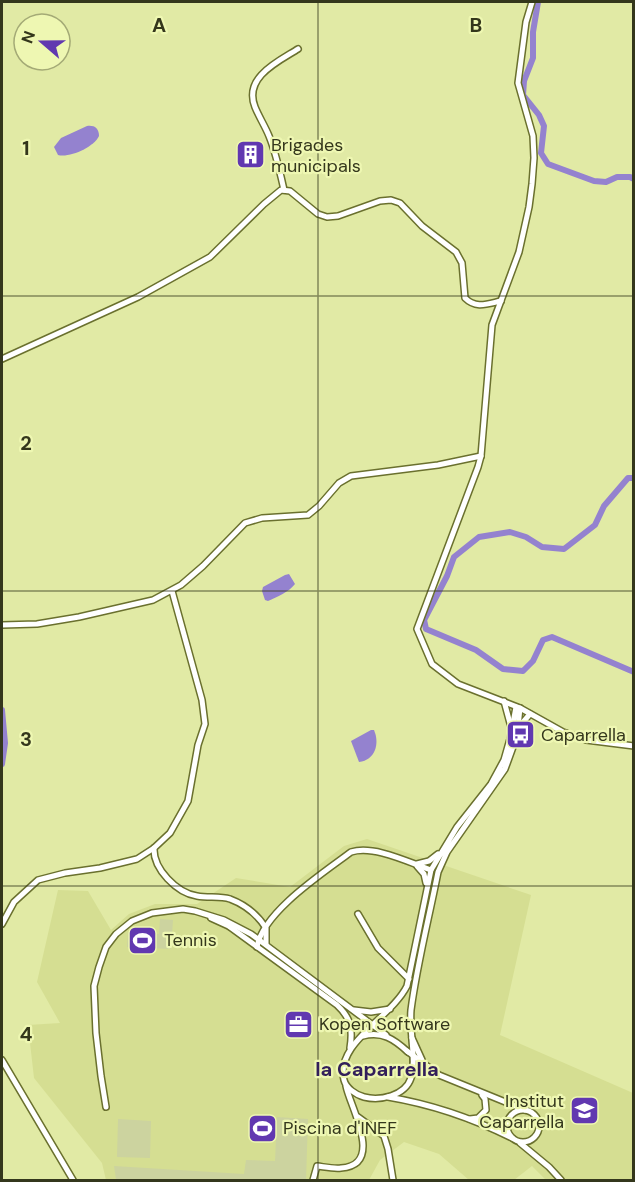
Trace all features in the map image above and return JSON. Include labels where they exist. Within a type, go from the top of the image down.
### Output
[{"type":"street","points":[[532,2],[526,22],[518,83],[533,136],[534,158],[523,237],[492,325],[481,456],[473,485],[417,629],[432,664],[458,684],[518,708],[563,732],[586,740],[633,746]]},
{"type":"street","points":[[284,190],[271,139],[254,104],[254,89],[260,75],[272,64],[298,49]]},
{"type":"street","points":[[2,359],[138,297],[210,257],[281,190],[290,191],[318,214],[327,217],[334,217],[380,201],[391,200],[400,203],[422,226],[456,252],[462,262],[465,298],[480,306],[501,301]]},
{"type":"street","points":[[2,625],[37,624],[153,600],[172,591],[203,566],[250,520],[309,515],[339,483],[351,476],[438,465],[481,456]]},
{"type":"street","points":[[2,924],[14,902],[38,880],[137,859],[154,848],[170,832],[188,801],[198,745],[205,723],[202,700],[172,591]]},
{"type":"street","points":[[504,702],[515,728]]},
{"type":"street","points":[[386,1097],[398,1093],[411,1078],[411,1011],[438,872],[462,828],[487,797],[505,769],[511,756],[518,708]]},
{"type":"street","points":[[350,1048],[391,1009],[403,994],[409,979],[431,870],[457,827],[491,784],[504,760],[515,728],[530,714]]},
{"type":"street","points":[[154,848],[154,856],[160,872],[187,893],[229,899],[253,912],[266,928],[266,944]]},
{"type":"street","points":[[257,947],[258,939],[283,904],[351,852],[361,849],[373,850],[431,870]]},
{"type":"street","points":[[416,865],[429,861],[441,850]]},
{"type":"street","points":[[431,870],[443,860]]},
{"type":"street","points":[[416,865],[424,874],[427,886]]},
{"type":"street","points":[[431,870],[435,888]]},
{"type":"street","points":[[106,1107],[100,1076],[94,986],[106,947],[116,934],[132,921],[152,913],[183,909],[211,917],[258,939]]},
{"type":"street","points":[[358,914],[378,948],[409,979]]},
{"type":"street","points":[[211,917],[224,920],[266,944],[439,1075],[535,1114],[540,1123],[540,1129],[535,1138],[519,1142]]},
{"type":"street","points":[[230,927],[346,1014],[351,1025],[350,1048],[343,1064],[345,1084],[363,1138],[363,1149],[359,1159],[351,1166],[341,1168],[317,1166],[313,1180]]},
{"type":"street","points":[[251,934],[266,928]]},
{"type":"street","points":[[353,1010],[371,1012],[391,1009]]},
{"type":"street","points":[[362,1036],[386,1035]]},
{"type":"street","points":[[410,1036],[423,1061]]},
{"type":"street","points":[[2,1060],[74,1180]]},
{"type":"street","points":[[345,1084],[363,1097]]},
{"type":"street","points":[[468,1119],[478,1118],[486,1110],[486,1099],[480,1093]]},
{"type":"street","points":[[351,1102],[363,1097],[405,1100],[490,1127],[519,1142],[561,1180]]},
{"type":"street","points":[[512,1138],[507,1129],[508,1119],[515,1112],[525,1110]]},
{"type":"street","points":[[356,1116],[384,1136],[393,1180]]},
{"type":"shaded area","points":[[87,126],[94,127],[99,133],[92,144],[75,153],[58,155],[54,147],[61,138]]},
{"type":"shaded area","points":[[289,574],[295,584],[283,594],[268,601],[265,600],[263,587]]},
{"type":"shaded area","points":[[374,730],[376,735],[375,750],[369,758],[359,762],[351,741]]},
{"type":"shaded area","points":[[367,839],[531,895],[500,1035],[633,1093],[633,1180],[546,1180],[532,1166],[514,1180],[469,1180],[439,1154],[404,1142],[380,1160],[369,1180],[106,1180],[102,1163],[34,1078],[28,1025],[60,1023],[37,982],[58,890],[88,891],[111,930],[129,914],[155,904],[197,904],[236,878],[290,887],[344,846]]},
{"type":"shaded area","points":[[160,919],[173,920],[171,949],[127,947],[128,932],[159,934]]},
{"type":"shaded area","points":[[277,1117],[308,1119],[306,1180],[116,1179],[114,1166],[244,1174],[246,1160],[275,1161]]},
{"type":"shaded area","points":[[118,1119],[151,1121],[150,1158],[117,1157]]},
{"type":"waterway","points":[[538,2],[533,32],[533,58],[524,81],[523,95],[539,115],[544,126],[541,153],[548,164],[594,181],[606,182],[617,177],[634,179]]},
{"type":"waterway","points":[[634,478],[628,478],[604,506],[595,525],[564,549],[542,547],[526,537],[510,532],[479,537],[454,557],[447,576],[424,620],[426,629],[476,650],[503,669],[523,671],[533,661],[543,640],[552,637],[634,672]]},
{"type":"waterway","points":[[2,710],[5,743],[2,764]]},
{"type":"place","name":"Brigades municipals","points":[[250,155]]},
{"type":"place","name":"Caparrella","points":[[520,735]]},
{"type":"place","name":"Tennis","points":[[143,940]]},
{"type":"place","name":"Kopen Software","points":[[298,1024]]},
{"type":"place","name":"Institut Caparrella","points":[[585,1111]]},
{"type":"place","name":"Piscina d'INEF","points":[[262,1128]]},
{"type":"district","name":"la Caparrella","points":[[377,1069]]}]
